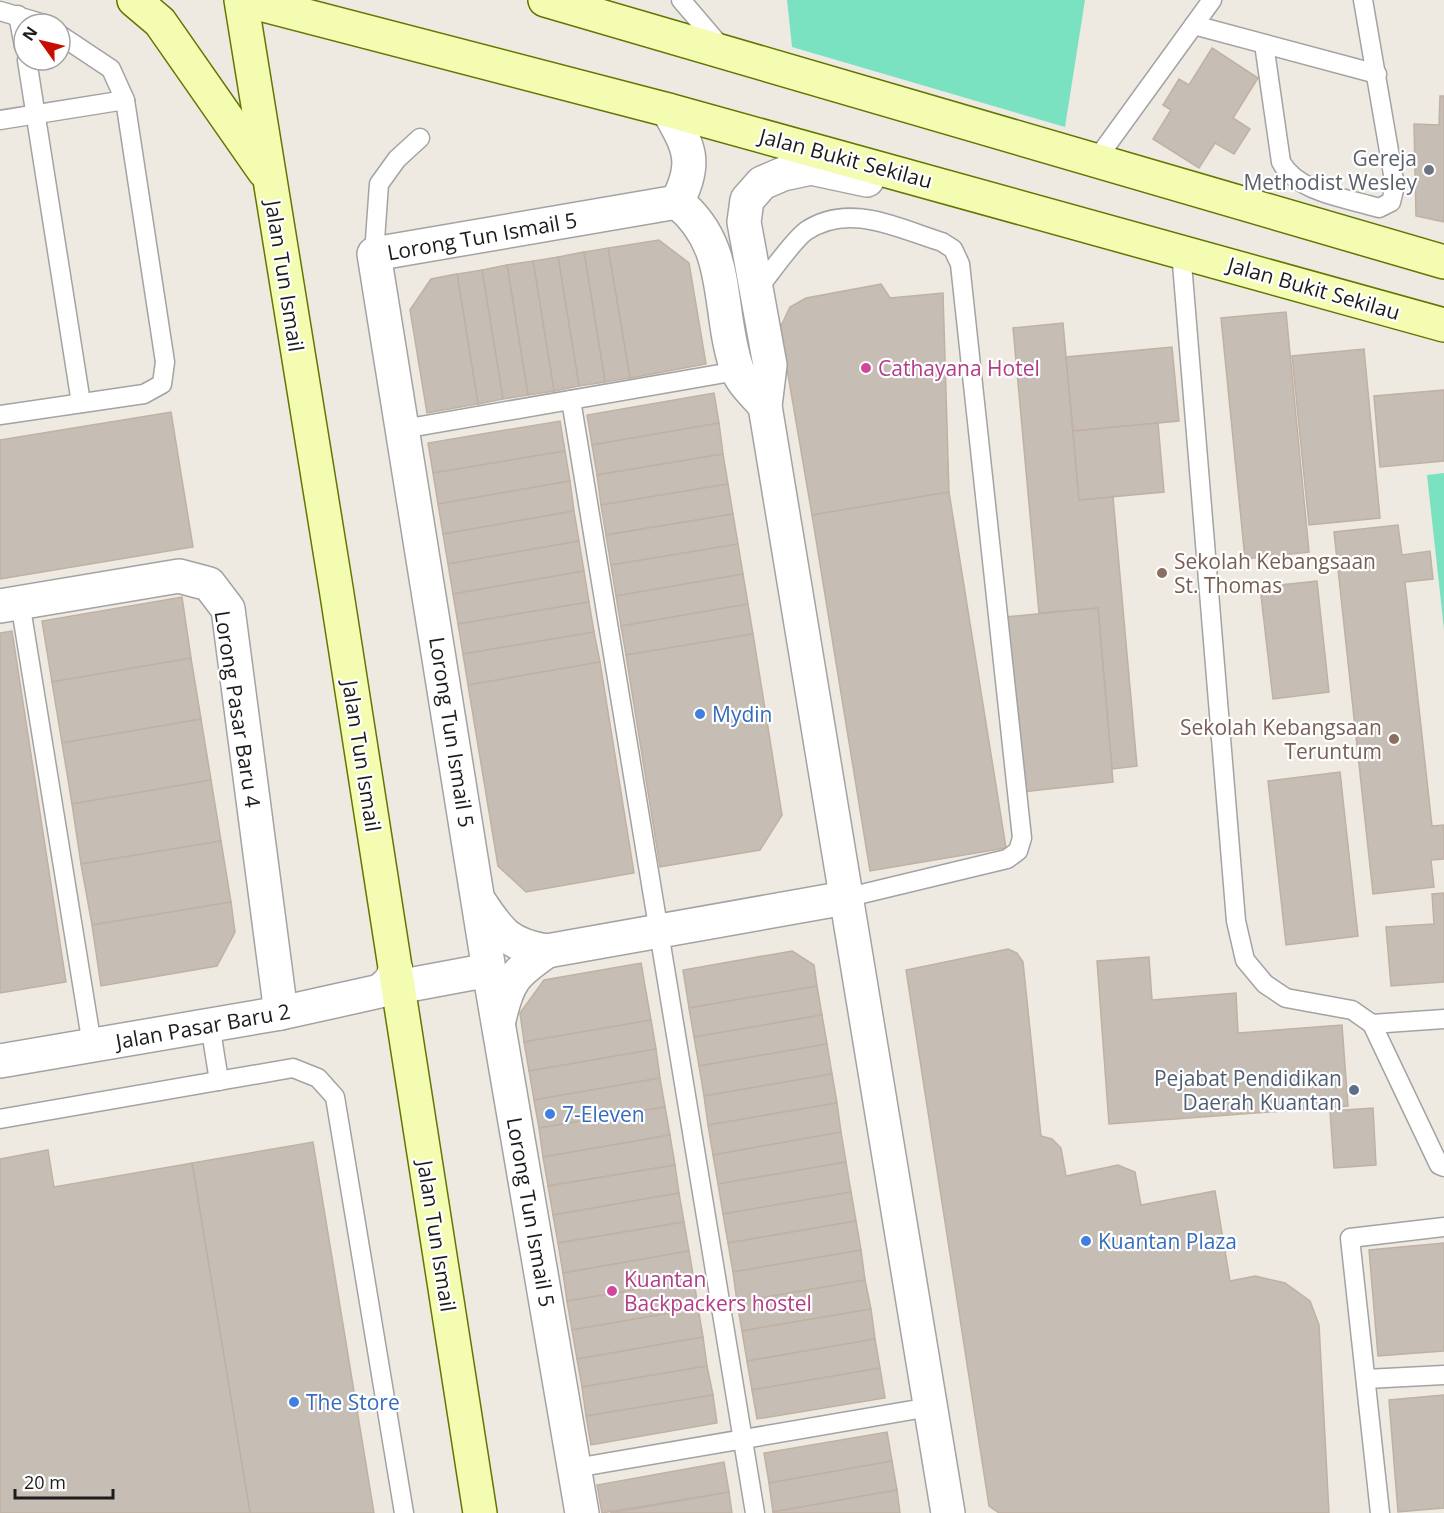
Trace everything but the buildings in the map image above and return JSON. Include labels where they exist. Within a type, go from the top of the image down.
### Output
[{"type":"street","points":[[134,0],[160,22],[268,177]]},
{"type":"street","name":"Jalan Tun Ismail","points":[[243,0],[268,177],[480,1513]]},
{"type":"street","name":"Jalan Bukit Sekilau","points":[[243,0],[901,173],[1444,325]]},
{"type":"street","points":[[545,0],[1444,262]]},
{"type":"street","points":[[668,110],[686,142],[691,165],[686,184],[677,202],[694,216],[714,248],[738,371],[765,406]]},
{"type":"street","points":[[901,173],[868,180],[811,168],[783,174],[762,183],[747,200],[744,222],[770,365],[765,406],[948,1513]]},
{"type":"street","name":"Lorong Tun Ismail 5","points":[[582,1513],[489,970],[374,254],[677,202]]},
{"type":"street","name":"Lorong Pasar Baru 4","points":[[10,604],[179,576],[209,584],[228,609],[281,1013]]},
{"type":"street","points":[[478,899],[496,927],[522,947],[547,951],[845,898]]},
{"type":"street","points":[[498,1024],[506,989],[521,970],[547,951]]},
{"type":"street","points":[[397,979],[489,970]]},
{"type":"street","name":"Jalan Pasar Baru 2","points":[[0,1060],[281,1013],[380,991],[397,979]]},
{"type":"lane","points":[[681,0],[726,52]]},
{"type":"lane","points":[[1096,160],[1212,0]]},
{"type":"lane","points":[[1264,44],[1281,162],[1288,174],[1303,184],[1378,208],[1391,202],[1395,186],[1364,0]]},
{"type":"lane","points":[[1194,25],[1377,74]]},
{"type":"lane","points":[[0,415],[144,394],[162,384],[165,362],[125,100],[111,69],[72,43]]},
{"type":"lane","points":[[29,72],[81,403]]},
{"type":"lane","points":[[0,120],[125,100]]},
{"type":"lane","points":[[374,254],[379,184],[397,159],[420,138]]},
{"type":"lane","points":[[756,291],[805,231],[829,220],[856,215],[942,242],[953,249],[960,264],[1022,838],[1018,851],[1007,860],[845,898]]},
{"type":"lane","points":[[1181,251],[1236,921],[1245,960],[1265,984],[1286,998],[1352,1010],[1372,1024],[1439,1165],[1444,1167]]},
{"type":"lane","points":[[403,429],[738,371]]},
{"type":"lane","points":[[571,400],[657,932],[755,1513]]},
{"type":"lane","points":[[10,604],[92,1045]]},
{"type":"lane","points":[[1372,1024],[1444,1019]]},
{"type":"lane","points":[[210,1024],[219,1081]]},
{"type":"lane","points":[[0,1119],[293,1068],[318,1078],[335,1097],[404,1513]]},
{"type":"lane","points":[[1380,1513],[1350,1238],[1444,1227]]},
{"type":"lane","points":[[1366,1379],[1444,1375]]},
{"type":"lane","points":[[575,1468],[930,1407]]},
{"type":"green space","points":[[787,0],[1085,0],[1065,127],[792,47]]},
{"type":"green space","points":[[1444,473],[1444,629],[1427,475]]},
{"type":"place","name":"Gereja Methodist Wesley","points":[[1429,170]]},
{"type":"place","name":"Cathayana Hotel","points":[[866,368]]},
{"type":"place","name":"Sekolah Kebangsaan St. Thomas","points":[[1162,573]]},
{"type":"place","name":"Mydin","points":[[700,714]]},
{"type":"place","name":"Sekolah Kebangsaan Teruntum","points":[[1394,739]]},
{"type":"place","name":"Pejabat Pendidikan Daerah Kuantan","points":[[1354,1090]]},
{"type":"place","name":"7-Eleven","points":[[550,1114]]},
{"type":"place","name":"Kuantan Plaza","points":[[1086,1241]]},
{"type":"place","name":"Kuantan Backpackers hostel","points":[[612,1291]]},
{"type":"place","name":"The Store","points":[[294,1402]]}]
